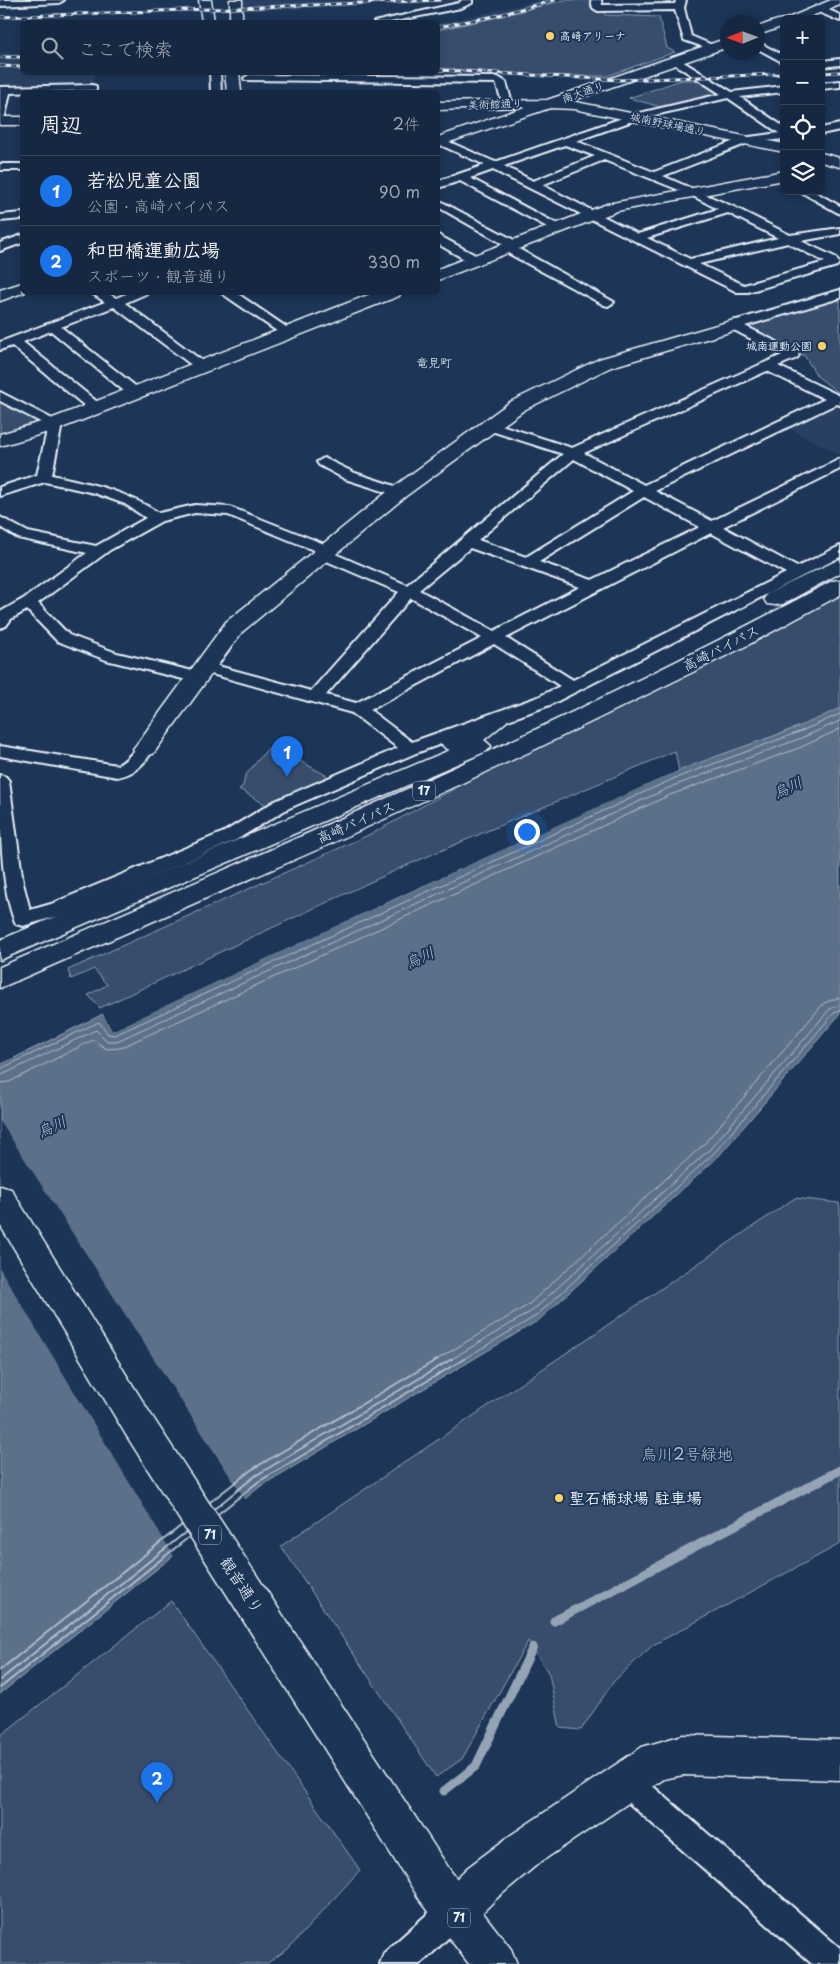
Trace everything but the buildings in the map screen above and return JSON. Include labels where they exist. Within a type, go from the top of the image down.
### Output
[{"type":"main road","points":[[206,0],[208,20]]},
{"type":"main road","points":[[223,0],[232,20]]},
{"type":"main road","points":[[232,20],[236,0]]},
{"type":"main road","points":[[803,15],[840,1]]},
{"type":"main road","points":[[765,29],[780,23]]},
{"type":"main road","name":"南大通り","points":[[440,140],[720,44]]},
{"type":"main road","points":[[232,75],[234,90]]},
{"type":"main road","name":"美術館通り","points":[[440,106],[552,103]]},
{"type":"main road","name":"城南野球場通り","points":[[552,103],[574,105],[780,147]]},
{"type":"main road","points":[[0,121],[20,121]]},
{"type":"main road","points":[[825,159],[840,165]]},
{"type":"main road","points":[[825,168],[840,165]]},
{"type":"main road","points":[[440,274],[613,207],[780,177]]},
{"type":"main road","points":[[0,296],[20,289]]},
{"type":"main road","points":[[0,440],[55,424],[288,333],[378,295]]},
{"type":"main road","points":[[144,749],[234,626],[399,492],[517,406],[605,363],[734,325]]},
{"type":"main road","name":"高崎バイパス","points":[[0,951],[545,716],[671,656],[840,565]]},
{"type":"main road","name":"高崎バイパス","points":[[0,978],[240,875],[422,793],[586,715],[840,586]]},
{"type":"main road","points":[[226,855],[263,828],[287,814],[433,750],[476,735],[495,721]]},
{"type":"main road","name":"観音通り","points":[[0,1198],[138,1424],[425,1869],[454,1911],[496,1964]]},
{"type":"main road","points":[[454,1911],[482,1883],[508,1863],[624,1780],[656,1761],[683,1755],[840,1760]]},
{"type":"street","points":[[0,3],[59,0]]},
{"type":"street","points":[[389,20],[461,5],[467,3],[467,0]]},
{"type":"street","points":[[596,0],[598,8],[680,3],[687,38],[712,47]]},
{"type":"street","points":[[819,9],[840,18]]},
{"type":"street","points":[[765,49],[780,58]]},
{"type":"street","points":[[674,60],[730,95],[780,131]]},
{"type":"street","points":[[825,64],[840,62]]},
{"type":"street","points":[[215,75],[216,90]]},
{"type":"street","points":[[313,90],[316,78]]},
{"type":"street","points":[[248,79],[498,80],[501,82],[507,103]]},
{"type":"street","points":[[451,79],[452,90]]},
{"type":"street","points":[[825,86],[838,85]]},
{"type":"street","points":[[0,116],[3,90],[92,88]]},
{"type":"street","points":[[440,184],[634,117],[730,95],[780,89]]},
{"type":"street","points":[[830,129],[840,137]]},
{"type":"street","points":[[654,176],[746,140],[780,135]]},
{"type":"street","points":[[440,142],[493,165],[737,288],[744,289],[833,263],[790,239],[693,192],[566,141]]},
{"type":"street","points":[[533,185],[605,156]]},
{"type":"street","points":[[0,167],[20,167]]},
{"type":"street","points":[[460,177],[557,228]]},
{"type":"street","points":[[811,195],[840,212]]},
{"type":"street","points":[[440,203],[608,302]]},
{"type":"street","points":[[639,237],[730,209]]},
{"type":"street","points":[[0,218],[20,216]]},
{"type":"street","points":[[690,263],[790,239],[840,231]]},
{"type":"street","points":[[0,247],[20,240]]},
{"type":"street","points":[[440,240],[475,260]]},
{"type":"street","points":[[734,325],[840,294]]},
{"type":"street","points":[[101,295],[123,307],[202,366]]},
{"type":"street","points":[[0,346],[136,295]]},
{"type":"street","points":[[231,295],[288,333]]},
{"type":"street","points":[[315,697],[409,591],[573,452],[769,367],[792,355],[734,325]]},
{"type":"street","points":[[53,327],[134,392]]},
{"type":"street","points":[[14,341],[96,408]]},
{"type":"street","points":[[769,367],[838,400]]},
{"type":"street","points":[[0,396],[55,424],[44,478]]},
{"type":"street","points":[[527,563],[645,490],[838,400]]},
{"type":"street","points":[[490,426],[573,452],[798,573]]},
{"type":"street","points":[[324,462],[350,476],[399,492]]},
{"type":"street","points":[[358,709],[493,637],[840,463]]},
{"type":"street","points":[[0,492],[44,478],[98,490],[130,501],[157,518]]},
{"type":"street","points":[[0,623],[5,616],[24,605],[98,552],[157,518],[195,508],[230,511],[409,591],[493,637],[573,687]]},
{"type":"street","points":[[0,521],[23,535],[98,552]]},
{"type":"street","points":[[468,542],[593,586]]},
{"type":"street","points":[[0,781],[14,883],[23,919],[58,909],[230,836],[280,805],[410,749],[464,728],[495,721],[573,687],[840,550]]},
{"type":"street","points":[[0,605],[24,605],[63,638],[112,657],[199,672],[315,697],[358,709],[410,749]]},
{"type":"street","points":[[0,751],[125,771],[131,767],[144,749]]},
{"type":"street","points":[[624,1780],[835,1964]]},
{"type":"street","points":[[395,1964],[414,1949],[454,1911]]},
{"type":"shaded area","points":[[241,0],[462,0],[463,2],[240,11]]},
{"type":"shaded area","points":[[540,0],[564,0],[440,30],[440,24]]},
{"type":"shaded area","points":[[0,53],[20,53],[20,75],[95,75],[92,86],[0,89]]},
{"type":"shaded area","points":[[833,404],[840,404],[840,455],[787,427]]},
{"type":"green space","name":"高崎アリーナ","points":[[564,0],[590,0],[591,9],[603,9],[605,15],[659,17],[667,48],[675,52],[607,76],[550,76],[440,68],[440,30]]},
{"type":"green space","points":[[681,80],[702,80],[724,95],[664,108],[629,98]]},
{"type":"green space","points":[[840,299],[840,394],[817,376],[804,355],[798,355],[747,329],[747,327],[763,322],[761,320]]},
{"type":"green space","points":[[0,398],[47,422],[0,436]]},
{"type":"green space","points":[[840,591],[840,708],[812,722],[679,771],[675,751],[405,866],[100,1008],[88,995],[107,985],[94,969],[71,979],[68,970],[375,832],[470,780]]},
{"type":"green space","points":[[268,748],[293,757],[331,778],[268,806],[239,789],[243,786],[245,776]]},
{"type":"green space","name":"烏川2号緑地","points":[[795,1198],[839,1203],[840,1208],[840,1544],[653,1645],[614,1681],[581,1730],[560,1728],[549,1674],[528,1641],[462,1759],[436,1777],[281,1546]]},
{"type":"green space","points":[[171,1601],[360,1870],[288,1949],[266,1964],[0,1964],[0,1736]]},
{"type":"water","name":"烏川","points":[[840,708],[840,1014],[718,1157],[539,1320],[261,1486],[0,1694],[0,1065],[103,1014],[112,1031],[605,803],[676,772],[800,726]]},
{"type":"pier","points":[[678,768],[678,771],[411,891],[112,1031],[102,1012],[105,1013],[113,1028],[410,889]]},
{"type":"pier","points":[[0,1121],[246,1501],[175,1558],[0,1269]]},
{"type":"waterway","points":[[554,1621],[840,1470]]},
{"type":"waterway","points":[[444,1791],[476,1766],[533,1647]]},
{"type":"railway","points":[[0,17],[440,0]]},
{"type":"railway","points":[[440,27],[495,16],[554,0]]},
{"type":"railway","points":[[0,57],[20,57]]},
{"type":"railway","points":[[0,66],[20,67]]},
{"type":"railway","points":[[440,70],[620,80],[780,74]]},
{"type":"railway","points":[[825,73],[840,72]]},
{"type":"place","name":"高崎アリーナ","points":[[550,36]]},
{"type":"place","name":"城南運動公園","points":[[822,346]]},
{"type":"place","name":"若松児童公園","points":[[287,777]]},
{"type":"place","name":"聖石橋球場 駐車場","points":[[559,1498]]},
{"type":"place","name":"和田橋運動広場","points":[[157,1803]]},
{"type":"district","name":"竜見町","points":[[434,363]]}]
